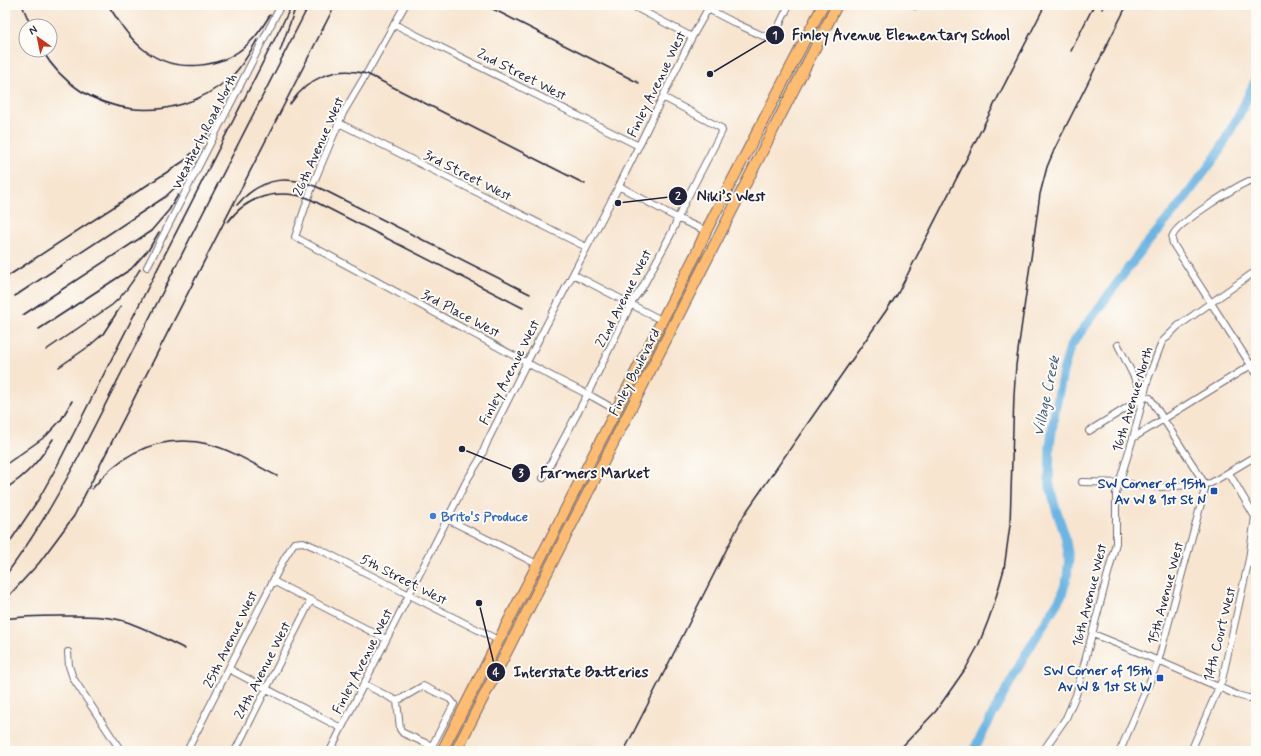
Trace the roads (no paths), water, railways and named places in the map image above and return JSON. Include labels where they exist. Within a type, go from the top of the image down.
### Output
[{"type":"main road","name":"Finley Boulevard","points":[[442,751],[696,254],[706,231],[823,5]]},
{"type":"main road","name":"Finley Boulevard","points":[[456,751],[837,5]]},
{"type":"main road","points":[[798,54],[809,59]]},
{"type":"main road","points":[[706,231],[718,237]]},
{"type":"main road","points":[[661,320],[673,326]]},
{"type":"main road","points":[[616,410],[628,415]]},
{"type":"main road","points":[[569,502],[582,505]]},
{"type":"main road","points":[[537,564],[549,569]]},
{"type":"main road","points":[[498,640],[510,646]]},
{"type":"street","name":"Weatherly Road North","points":[[147,267],[281,5]]},
{"type":"street","name":"26th Avenue West","points":[[295,237],[313,184],[343,113],[404,5]]},
{"type":"street","points":[[631,5],[692,37]]},
{"type":"street","points":[[709,7],[737,24],[772,40],[789,5]]},
{"type":"street","name":"Finley Avenue West","points":[[330,751],[447,519],[472,471],[480,459],[527,362],[619,186],[692,37],[709,7]]},
{"type":"street","name":"2nd Street West","points":[[394,24],[638,146]]},
{"type":"street","name":"22nd Avenue West","points":[[542,478],[670,234],[722,131],[720,128],[663,97]]},
{"type":"street","name":"3rd Street West","points":[[339,123],[586,247]]},
{"type":"street","points":[[1255,183],[1249,181],[1245,183],[1190,218],[1176,230],[1173,234],[1172,240],[1211,303],[1253,363],[1256,373]]},
{"type":"street","points":[[619,186],[677,218],[706,231]]},
{"type":"street","name":"3rd Place West","points":[[295,237],[616,410]]},
{"type":"street","name":"16th Avenue North","points":[[1118,483],[1148,379],[1162,342],[1178,326],[1256,271]]},
{"type":"street","points":[[573,274],[661,320]]},
{"type":"street","points":[[1118,345],[1144,397]]},
{"type":"street","points":[[1132,438],[1253,363]]},
{"type":"street","points":[[1089,431],[1144,397],[1150,398],[1205,484]]},
{"type":"street","points":[[1082,482],[1126,483],[1160,487],[1205,484],[1211,483],[1256,456]]},
{"type":"street","points":[[1229,473],[1255,517]]},
{"type":"street","name":"16th Avenue West","points":[[1043,751],[1066,718],[1076,695],[1116,543],[1116,493],[1118,483]]},
{"type":"street","name":"15th Avenue West","points":[[1120,751],[1158,662],[1206,489],[1205,484]]},
{"type":"street","name":"14th Court West","points":[[1191,751],[1222,680],[1249,559],[1255,517]]},
{"type":"street","points":[[447,519],[537,564]]},
{"type":"street","name":"5th Street West","points":[[298,542],[303,542],[317,548],[498,640]]},
{"type":"street","name":"25th Avenue West","points":[[188,751],[273,581],[292,545],[298,542]]},
{"type":"street","points":[[273,581],[386,639]]},
{"type":"street","name":"24th Avenue West","points":[[235,751],[311,600]]},
{"type":"street","points":[[1092,634],[1237,696],[1256,698]]},
{"type":"street","points":[[68,652],[69,666],[73,678],[120,751]]},
{"type":"street","points":[[229,669],[342,728]]},
{"type":"street","points":[[364,684],[397,701]]},
{"type":"street","points":[[423,686],[450,699],[454,704],[434,745],[430,745],[403,733],[398,727],[397,701],[423,686]]},
{"type":"waterway","name":"Village Creek","points":[[973,751],[1024,657],[1062,595],[1067,577],[1069,558],[1065,536],[1049,482],[1050,445],[1055,411],[1070,347],[1143,248],[1179,206],[1217,155],[1240,113],[1256,79]]},
{"type":"railway","points":[[22,5],[28,18]]},
{"type":"railway","points":[[108,5],[128,34],[143,49],[155,57],[183,65],[212,63],[239,51],[256,36],[270,15]]},
{"type":"railway","points":[[5,549],[38,500],[56,468],[292,5]]},
{"type":"railway","points":[[5,576],[34,534],[77,460],[309,5]]},
{"type":"railway","points":[[5,600],[39,563],[74,516],[335,5]]},
{"type":"railway","points":[[485,5],[639,83]]},
{"type":"railway","points":[[624,751],[744,515],[897,295],[1045,5]]},
{"type":"railway","points":[[1071,51],[1094,5]]},
{"type":"railway","points":[[1102,9],[1104,5]]},
{"type":"railway","points":[[898,751],[936,711],[966,668],[978,646],[994,604],[1004,569],[1010,525],[1016,365],[1040,194],[1047,167],[1055,148],[1127,5]]},
{"type":"railway","points":[[280,51],[295,9]]},
{"type":"railway","points":[[48,58],[59,73],[80,90],[104,102],[130,108],[156,109],[183,104],[208,93],[231,77],[239,69],[257,40]]},
{"type":"railway","points":[[290,104],[305,87],[323,76],[344,71],[367,74],[585,184]]},
{"type":"railway","points":[[5,278],[184,161],[194,151],[218,117]]},
{"type":"railway","points":[[15,296],[165,197],[180,183],[197,157]]},
{"type":"railway","points":[[237,205],[257,188],[278,180],[290,180],[313,185],[530,294]]},
{"type":"railway","points":[[228,222],[244,206],[264,196],[286,194],[308,198],[523,308]]},
{"type":"railway","points":[[23,315],[151,231],[169,210],[178,195]]},
{"type":"railway","points":[[39,329],[131,269],[149,249],[159,232]]},
{"type":"railway","points":[[46,350],[112,305],[128,288],[140,269]]},
{"type":"railway","points":[[59,367],[88,347],[103,334],[121,306]]},
{"type":"railway","points":[[5,465],[46,436],[61,420],[72,401]]},
{"type":"railway","points":[[5,489],[32,467],[53,439]]},
{"type":"railway","points":[[92,489],[111,469],[132,454],[156,444],[183,441],[205,443],[217,447],[235,454],[277,476]]},
{"type":"railway","points":[[5,619],[46,616],[84,616],[109,618],[124,621],[140,627],[185,649]]},
{"type":"place","name":"Finley Avenue Elementary School","points":[[710,74]]},
{"type":"place","name":"Niki’s West","points":[[618,203]]},
{"type":"place","name":"Farmers Market","points":[[462,449]]},
{"type":"place","name":"SW Corner of 15th Av W & 1st St N","points":[[1214,491]]},
{"type":"place","name":"Brito's Produce","points":[[433,516]]},
{"type":"place","name":"Interstate Batteries","points":[[479,603]]},
{"type":"place","name":"SW Corner of 15th Av W & 1st St W","points":[[1160,678]]}]
